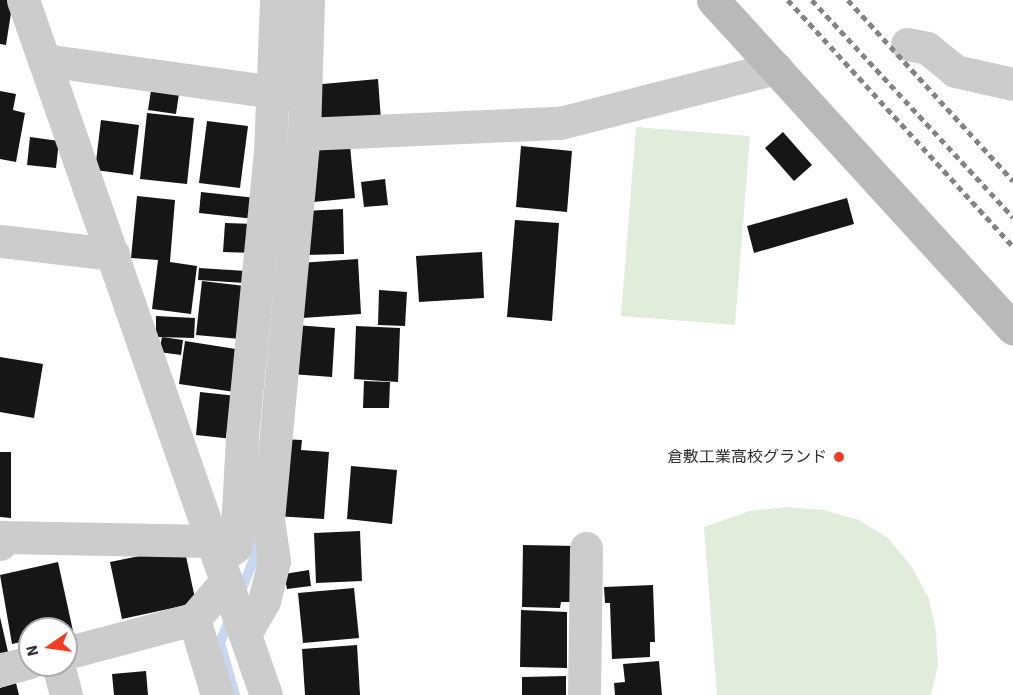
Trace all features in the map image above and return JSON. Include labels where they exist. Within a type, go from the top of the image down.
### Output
[{"type":"street","points":[[23,0],[266,695]]},
{"type":"street","points":[[0,544],[3,537],[228,587],[264,601],[274,561],[268,520],[304,134],[291,95],[276,0]]},
{"type":"street","points":[[78,650],[194,619],[228,587],[236,546],[291,95],[308,0]]},
{"type":"street","points":[[713,0],[1013,328]]},
{"type":"street","points":[[907,44],[927,48],[955,71],[1013,84]]},
{"type":"street","points":[[44,60],[291,95]]},
{"type":"street","points":[[304,134],[560,123],[776,68]]},
{"type":"street","points":[[0,242],[113,254]]},
{"type":"street","points":[[584,695],[586,548]]},
{"type":"street","points":[[194,619],[217,695]]},
{"type":"street","points":[[0,670],[18,665]]},
{"type":"street","points":[[61,677],[66,695]]},
{"type":"green space","points":[[636,127],[750,136],[735,325],[621,316]]},
{"type":"green space","points":[[787,507],[824,510],[859,520],[888,538],[912,567],[929,599],[936,632],[938,665],[931,695],[717,695],[704,527],[749,511]]},
{"type":"building","points":[[0,0],[13,0],[6,45],[0,44]]},
{"type":"building","points":[[378,79],[381,120],[316,126],[312,85]]},
{"type":"building","points":[[152,84],[180,87],[176,114],[148,110]]},
{"type":"building","points":[[0,91],[16,94],[13,110],[25,113],[16,162],[0,159]]},
{"type":"building","points":[[147,113],[194,118],[187,184],[140,179]]},
{"type":"building","points":[[101,120],[139,125],[133,175],[95,170]]},
{"type":"building","points":[[207,121],[248,126],[240,188],[199,183]]},
{"type":"building","points":[[783,132],[812,165],[794,181],[765,148]]},
{"type":"building","points":[[30,137],[59,141],[56,168],[27,165]]},
{"type":"building","points":[[350,146],[355,198],[313,202],[308,150]]},
{"type":"building","points":[[521,146],[572,151],[567,212],[516,207]]},
{"type":"building","points":[[385,179],[388,205],[364,207],[361,182]]},
{"type":"building","points":[[201,192],[257,198],[255,219],[199,213]]},
{"type":"building","points":[[137,196],[175,200],[170,262],[197,266],[191,314],[152,309],[158,260],[131,258]]},
{"type":"building","points":[[847,198],[854,224],[754,253],[747,226]]},
{"type":"building","points":[[343,209],[344,254],[305,255],[304,211]]},
{"type":"building","points":[[515,220],[559,223],[552,321],[507,317]]},
{"type":"building","points":[[225,223],[255,224],[254,253],[223,252]]},
{"type":"building","points":[[482,252],[484,298],[419,302],[416,256]]},
{"type":"building","points":[[358,259],[361,314],[302,318],[299,263]]},
{"type":"building","points":[[199,268],[246,271],[245,283],[198,280]]},
{"type":"building","points":[[202,281],[245,286],[240,339],[196,335]]},
{"type":"building","points":[[379,290],[407,292],[405,326],[378,325]]},
{"type":"building","points":[[156,316],[195,318],[194,338],[156,337]]},
{"type":"building","points":[[295,325],[335,328],[332,377],[291,374]]},
{"type":"building","points":[[356,326],[400,328],[398,382],[354,379]]},
{"type":"building","points":[[162,337],[183,340],[181,355],[159,352]]},
{"type":"building","points":[[185,341],[242,350],[235,392],[179,384]]},
{"type":"building","points":[[0,357],[43,364],[34,418],[0,412]]},
{"type":"building","points":[[364,381],[390,382],[389,408],[363,408]]},
{"type":"building","points":[[200,392],[237,396],[233,439],[196,435]]},
{"type":"building","points":[[281,439],[302,440],[301,450],[329,452],[324,519],[275,516]]},
{"type":"building","points":[[0,452],[11,452],[11,518],[0,517]]},
{"type":"building","points":[[351,466],[397,470],[392,524],[347,519]]},
{"type":"building","points":[[360,531],[362,581],[316,583],[314,533]]},
{"type":"building","points":[[523,545],[577,546],[577,602],[561,602],[560,608],[522,607]]},
{"type":"building","points":[[184,547],[196,603],[122,619],[110,562]]},
{"type":"building","points":[[58,562],[70,617],[18,617],[18,643],[12,644],[0,575]]},
{"type":"building","points":[[309,570],[311,586],[287,589],[284,574]]},
{"type":"building","points":[[653,585],[655,642],[650,642],[650,657],[612,659],[610,603],[605,603],[604,587]]},
{"type":"building","points":[[354,588],[359,638],[303,643],[298,593]]},
{"type":"building","points":[[521,610],[567,612],[567,668],[520,667]]},
{"type":"building","points":[[0,617],[8,652],[0,653]]},
{"type":"building","points":[[357,645],[360,695],[305,695],[302,649]]},
{"type":"building","points":[[659,661],[662,695],[615,695],[614,683],[625,682],[623,664]]},
{"type":"building","points":[[146,671],[148,695],[114,695],[112,674]]},
{"type":"building","points":[[566,676],[566,695],[522,695],[522,677]]},
{"type":"building","points":[[16,683],[19,695],[0,695],[0,688]]},
{"type":"waterway","points":[[239,596],[254,559],[250,533]]},
{"type":"waterway","points":[[230,618],[220,643],[235,695]]},
{"type":"railway","points":[[788,0],[1013,246]]},
{"type":"railway","points":[[812,0],[1013,217]]},
{"type":"railway","points":[[848,0],[1013,181]]},
{"type":"place","name":"倉敷工業高校グランド","points":[[839,457]]}]
